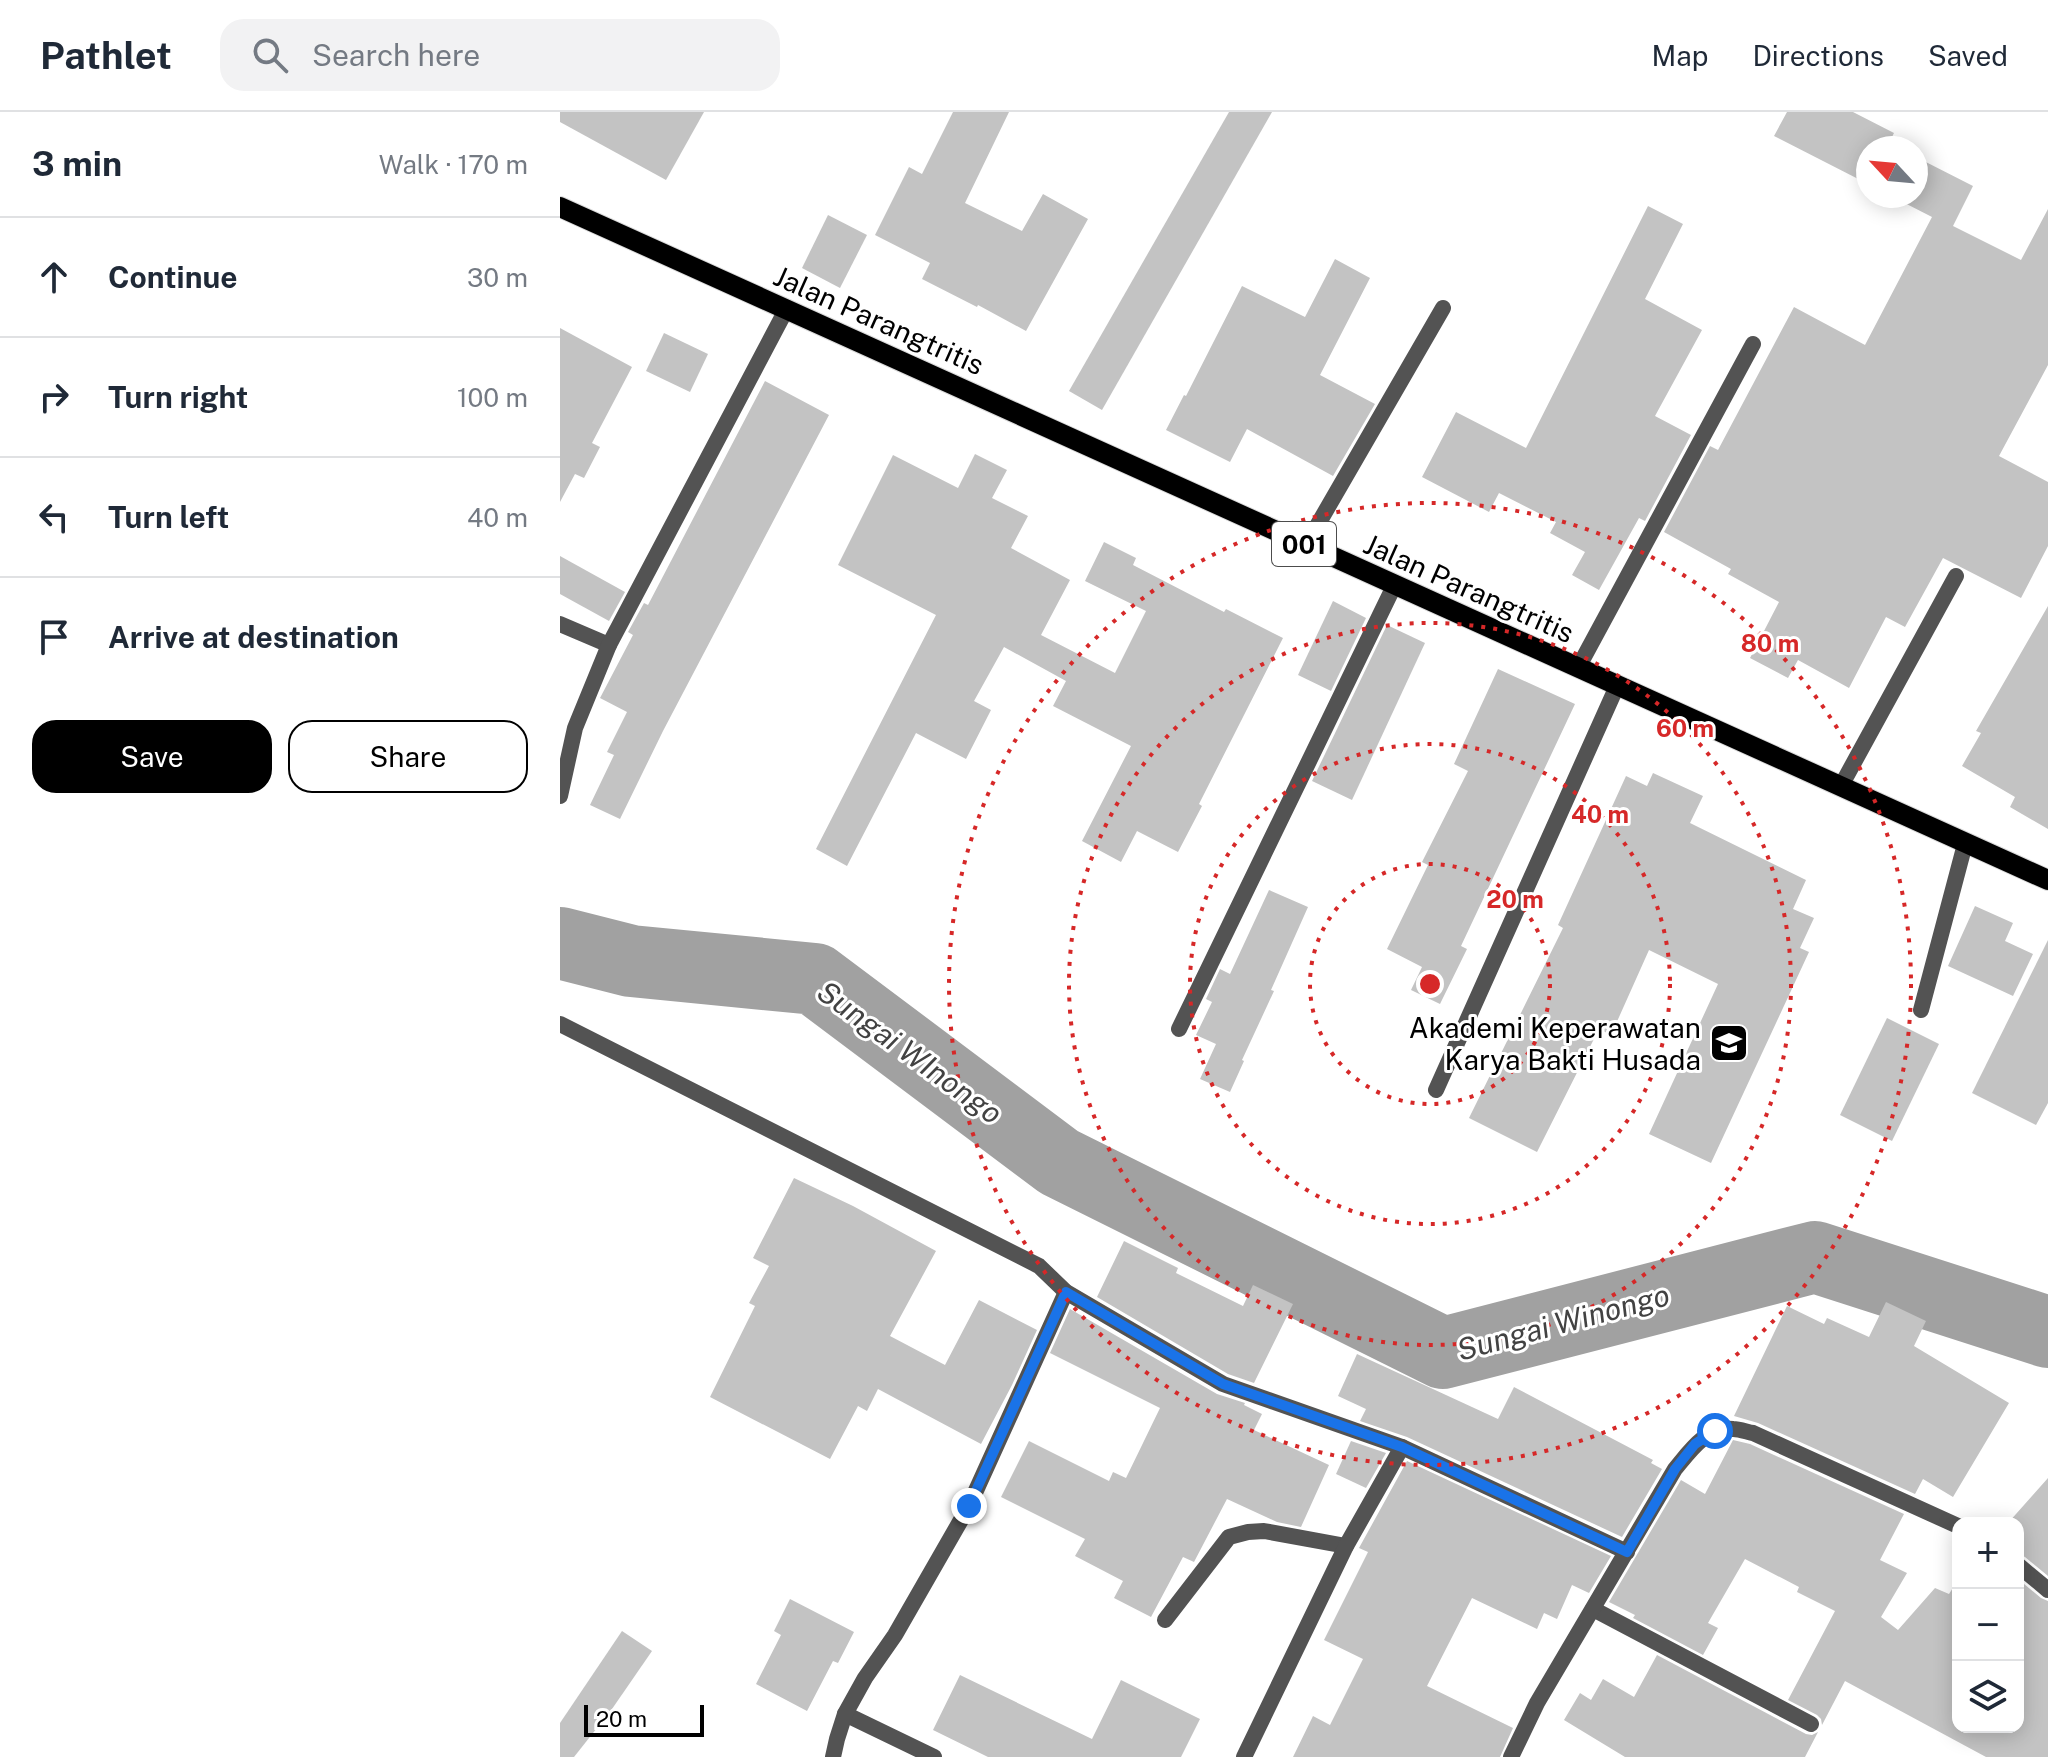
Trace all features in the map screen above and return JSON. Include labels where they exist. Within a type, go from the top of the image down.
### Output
[{"type":"main road","name":"Jalan Parangtritis","points":[[560,207],[2048,880]]},
{"type":"street","points":[[560,796],[575,728],[609,645],[787,308]]},
{"type":"street","points":[[1306,545],[1443,308]]},
{"type":"street","points":[[1578,668],[1753,344]]},
{"type":"street","points":[[1841,786],[1956,576]]},
{"type":"street","points":[[1179,1029],[1395,584]]},
{"type":"street","points":[[560,624],[609,645]]},
{"type":"street","points":[[1436,1090],[1617,686]]},
{"type":"street","points":[[1921,1010],[1965,844]]},
{"type":"street","points":[[560,1024],[1039,1266],[1066,1292],[1223,1384],[1402,1447],[1627,1552]]},
{"type":"street","points":[[833,1757],[845,1714],[895,1635],[969,1506],[1066,1292]]},
{"type":"street","points":[[1511,1757],[1537,1703],[1675,1469],[1695,1444],[1715,1431],[1731,1428],[1753,1433],[1952,1523]]},
{"type":"street","points":[[1244,1757],[1346,1546],[1402,1447]]},
{"type":"street","points":[[1165,1620],[1229,1537],[1264,1531],[1346,1546]]},
{"type":"street","points":[[2024,1570],[2048,1590]]},
{"type":"street","points":[[1593,1609],[1811,1724]]},
{"type":"street","points":[[845,1714],[934,1757]]},
{"type":"building","points":[[560,112],[704,112],[666,180],[560,122]]},
{"type":"building","points":[[953,112],[1009,112],[965,203],[1022,231],[1043,194],[1088,219],[1026,331],[922,279],[930,263],[875,235],[909,167],[922,174]]},
{"type":"building","points":[[1229,112],[1272,112],[1102,410],[1069,391]]},
{"type":"building","points":[[1787,112],[1853,112],[1894,133],[1892,136],[1856,136],[1856,178],[1774,136]]},
{"type":"building","points":[[1928,163],[1973,186],[1953,226],[2021,260],[2048,209],[2048,365],[1999,456],[2048,482],[2048,546],[2021,598],[1943,558],[1905,627],[1886,617],[1849,688],[1798,660],[1788,678],[1750,658],[1779,602],[1728,574],[1731,569],[1664,532],[1710,446],[1718,450],[1794,307],[1865,345],[1932,217],[1914,208],[1928,208]]},
{"type":"building","points":[[1648,206],[1683,224],[1645,299],[1702,330],[1655,416],[1691,435],[1645,521],[1639,518],[1599,590],[1572,575],[1585,552],[1550,533],[1556,522],[1499,493],[1489,512],[1422,477],[1456,412],[1526,448]]},
{"type":"building","points":[[828,215],[867,235],[840,288],[802,268]]},
{"type":"building","points":[[1335,259],[1370,278],[1320,375],[1375,404],[1333,476],[1247,429],[1230,462],[1166,430],[1242,286],[1305,317]]},
{"type":"building","points":[[560,328],[632,367],[592,443],[600,447],[584,478],[575,474],[560,502]]},
{"type":"building","points":[[664,333],[708,354],[690,392],[646,371]]},
{"type":"building","points":[[765,381],[829,415],[620,819],[590,805],[614,755],[607,752],[627,712],[600,698],[633,635],[628,632],[644,603],[648,605]]},
{"type":"building","points":[[975,454],[1007,470],[992,498],[1028,516],[1011,548],[1070,580],[1041,635],[1115,673],[1146,611],[1085,581],[1104,542],[1136,558],[1133,565],[1224,612],[1226,609],[1283,638],[1178,852],[1137,831],[1121,862],[1082,841],[1131,746],[1053,706],[1066,681],[1004,647],[974,701],[991,710],[966,759],[916,733],[847,866],[816,849],[936,615],[838,565],[893,455],[958,488]]},
{"type":"building","points":[[560,556],[625,592],[609,621],[560,594]]},
{"type":"building","points":[[1333,601],[1366,618],[1331,691],[1298,675]]},
{"type":"building","points":[[2048,606],[2048,829],[2010,807],[2015,797],[1962,766],[1981,733],[1976,731]]},
{"type":"building","points":[[1387,625],[1425,643],[1352,800],[1312,781]]},
{"type":"building","points":[[1498,669],[1575,704],[1461,946],[1467,949],[1440,1004],[1411,990],[1422,967],[1387,949],[1428,865],[1422,862],[1468,771],[1454,764]]},
{"type":"building","points":[[1653,773],[1703,796],[1690,823],[1806,880],[1793,909],[1814,918],[1800,948],[1809,952],[1711,1163],[1649,1134],[1718,984],[1649,950],[1611,1035],[1599,1029],[1537,1152],[1469,1118],[1563,928],[1558,925],[1626,776],[1647,786]]},
{"type":"building","points":[[1269,890],[1308,907],[1230,1092],[1200,1079],[1216,1044],[1196,1035],[1212,1002],[1206,999],[1220,969],[1230,974]]},
{"type":"building","points":[[1975,906],[2013,923],[2005,941],[2033,954],[2013,996],[1948,966]]},
{"type":"building","points":[[2048,940],[2048,1103],[2036,1125],[1972,1093]]},
{"type":"building","points":[[1887,1018],[1939,1044],[1892,1141],[1840,1115]]},
{"type":"building","points":[[794,1178],[936,1251],[890,1336],[945,1365],[979,1300],[1037,1330],[981,1444],[878,1389],[867,1411],[858,1406],[830,1459],[710,1397],[755,1306],[749,1303],[769,1266],[753,1258]]},
{"type":"building","points":[[1124,1241],[1178,1268],[1176,1273],[1243,1306],[1253,1285],[1293,1304],[1254,1383],[1228,1374],[1097,1297]]},
{"type":"building","points":[[1886,1302],[1926,1321],[1914,1346],[2009,1403],[1953,1497],[1923,1479],[1915,1494],[1758,1423],[1734,1416],[1787,1306],[1824,1324],[1827,1318],[1869,1337]]},
{"type":"building","points":[[1070,1309],[1217,1394],[1245,1403],[1262,1414],[1254,1430],[1329,1465],[1301,1527],[1277,1522],[1227,1499],[1194,1562],[1183,1557],[1151,1617],[1114,1598],[1123,1581],[1075,1556],[1085,1539],[1001,1497],[1029,1441],[1109,1481],[1113,1472],[1126,1478],[1160,1408],[1050,1353]]},
{"type":"building","points":[[1357,1354],[1498,1419],[1514,1387],[1653,1460],[1651,1463],[1662,1469],[1622,1537],[1407,1437],[1360,1421],[1366,1409],[1338,1396]]},
{"type":"building","points":[[1733,1440],[1750,1444],[1904,1514],[1880,1560],[1907,1573],[1881,1617],[1898,1630],[1935,1588],[1949,1594],[1952,1589],[1952,1733],[2024,1733],[2024,1584],[2048,1601],[2048,1757],[1986,1757],[1845,1681],[1822,1725],[1817,1715],[1788,1700],[1835,1611],[1797,1592],[1799,1587],[1745,1559],[1708,1623],[1718,1628],[1703,1655],[1609,1602],[1681,1480],[1705,1494]]},
{"type":"building","points":[[1351,1441],[1386,1453],[1366,1488],[1336,1474]]},
{"type":"building","points":[[1407,1461],[1611,1556],[1589,1593],[1572,1585],[1557,1619],[1544,1613],[1537,1629],[1472,1598],[1427,1686],[1513,1728],[1500,1757],[1293,1757],[1313,1716],[1330,1725],[1363,1659],[1324,1640],[1368,1552],[1359,1548]]},
{"type":"building","points":[[2048,1478],[2048,1576],[2024,1557],[2024,1517],[2013,1517]]},
{"type":"building","points":[[790,1599],[854,1632],[838,1663],[833,1661],[807,1711],[756,1684],[781,1635],[774,1631]]},
{"type":"building","points":[[622,1631],[652,1651],[574,1757],[560,1757],[560,1723]]},
{"type":"building","points":[[1657,1655],[1806,1734],[1818,1732],[1805,1757],[1625,1757],[1564,1720],[1580,1693],[1591,1700],[1603,1679],[1634,1697]]},
{"type":"building","points":[[960,1675],[1092,1739],[1121,1680],[1200,1719],[1181,1757],[988,1757],[933,1730]]},
{"type":"waterway","name":"Sungai Winongo","points":[[560,943],[631,961],[815,979],[1059,1162],[1443,1353],[1815,1257],[2048,1332]]},
{"type":"place","name":"Akademi Keperawatan Karya Bakti Husada","points":[[1729,1043]]},
{"type":"route","points":[[969,1506],[1066,1292],[1223,1384],[1402,1447],[1627,1552],[1675,1469],[1695,1444],[1715,1431]]},
{"type":"water label","name":"Sungai WInongo","points":[[910,1052]]}]
